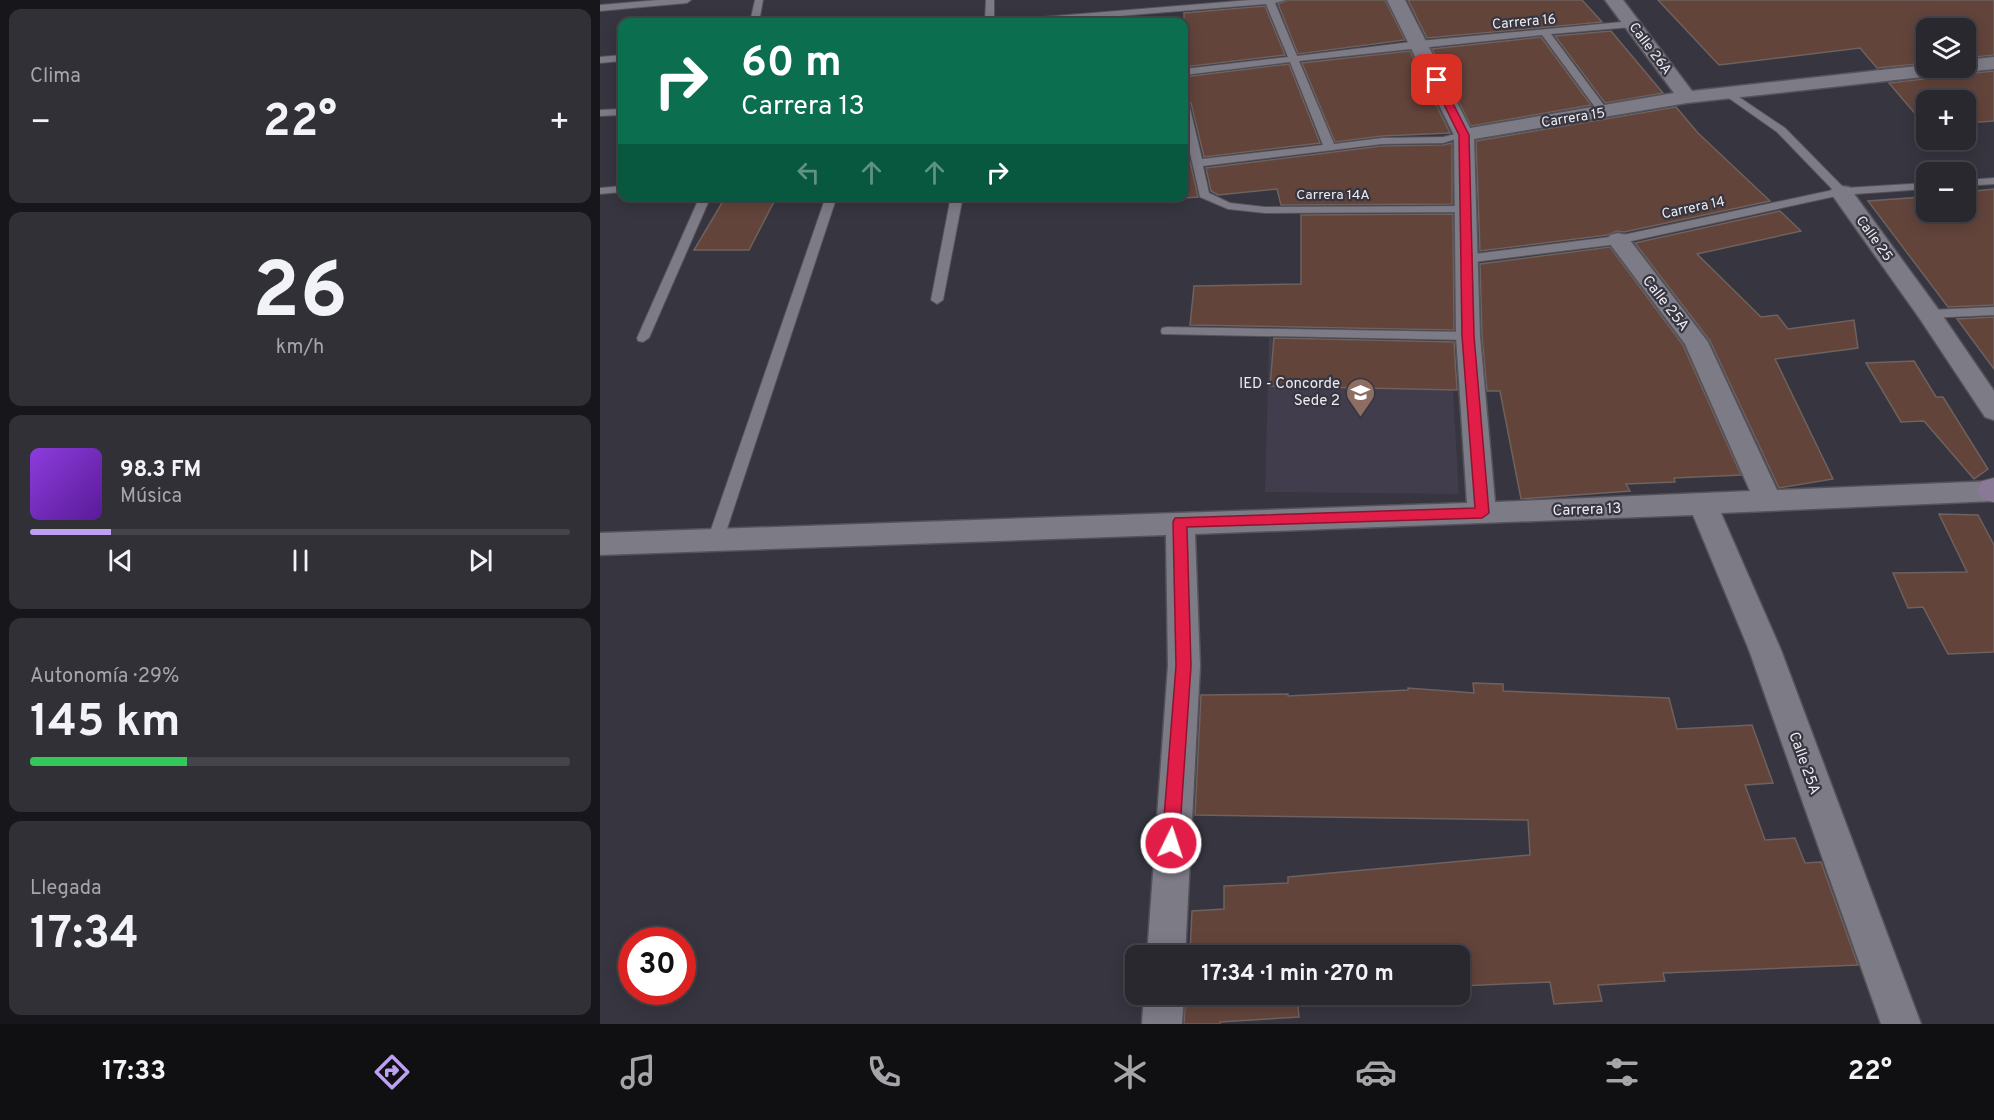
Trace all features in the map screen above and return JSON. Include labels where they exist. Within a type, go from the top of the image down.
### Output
[{"type":"street","points":[[1396,0],[1464,135],[1468,336],[1482,513]]},
{"type":"street","name":"Calle 26A","points":[[1614,0],[1687,97]]},
{"type":"street","points":[[1976,65],[1994,63]]},
{"type":"street","name":"Carrera 15","points":[[1464,135],[1687,97],[1916,72]]},
{"type":"street","name":"Calle 25","points":[[1841,192],[1929,314],[1994,411]]},
{"type":"street","name":"Calle 25A","points":[[1618,240],[1696,342],[1768,500]]},
{"type":"street","name":"Carrera 13","points":[[600,544],[1703,505],[1994,490]]},
{"type":"street","name":"Calle 25A","points":[[1703,505],[1765,650],[1901,1024]]},
{"type":"street","points":[[1167,945],[1184,666],[1180,522]]},
{"type":"street","points":[[1162,1024],[1163,1005]]},
{"type":"lane","points":[[600,8],[687,0]]},
{"type":"lane","points":[[755,18],[759,0]]},
{"type":"lane","points":[[990,0],[990,18]]},
{"type":"lane","points":[[1152,0],[1158,18]]},
{"type":"lane","points":[[1064,18],[1282,0]]},
{"type":"lane","points":[[1270,1],[1330,148]]},
{"type":"lane","name":"Carrera 16","points":[[1188,72],[1419,44],[1632,24]]},
{"type":"lane","points":[[1545,33],[1604,112]]},
{"type":"lane","points":[[600,60],[618,58]]},
{"type":"lane","name":"Calle 25","points":[[1727,92],[1781,130],[1841,192]]},
{"type":"lane","points":[[600,113],[618,112]]},
{"type":"lane","points":[[1188,122],[1197,163]]},
{"type":"lane","name":"Carrera 15","points":[[1197,163],[1382,141],[1443,140],[1464,135]]},
{"type":"lane","name":"Carrera 14A","points":[[1197,163],[1204,195],[1228,206],[1265,210],[1465,209]]},
{"type":"lane","points":[[1976,182],[1994,181]]},
{"type":"lane","name":"Carrera 14","points":[[1466,259],[1618,240],[1841,192],[1916,187]]},
{"type":"lane","points":[[600,191],[618,189]]},
{"type":"lane","points":[[643,338],[704,201]]},
{"type":"lane","points":[[715,541],[830,201]]},
{"type":"lane","points":[[937,300],[956,201]]},
{"type":"lane","points":[[1929,314],[1994,311]]},
{"type":"lane","points":[[1167,331],[1468,336]]},
{"type":"shaded area","name":"IED - Concorde Sede 2","points":[[1269,338],[1450,341],[1459,494],[1265,492]]},
{"type":"building","points":[[1288,0],[1385,0],[1405,40],[1298,54],[1278,4]]},
{"type":"building","points":[[1408,0],[1582,0],[1602,22],[1427,38]]},
{"type":"building","points":[[1658,0],[1994,0],[1994,55],[1976,57],[1976,18],[1916,18],[1916,64],[1877,68],[1860,48],[1719,65]]},
{"type":"building","points":[[1265,6],[1285,55],[1188,67],[1188,18],[1184,18],[1184,13]]},
{"type":"building","points":[[1611,31],[1663,93],[1605,103],[1555,36]]},
{"type":"building","points":[[1541,37],[1591,105],[1471,126],[1432,49]]},
{"type":"building","points":[[1410,51],[1450,133],[1382,136],[1335,142],[1302,63]]},
{"type":"building","points":[[1289,64],[1320,143],[1204,157],[1191,103],[1188,101],[1188,77]]},
{"type":"building","points":[[1994,71],[1994,121],[1976,122],[1976,90],[1916,90],[1916,115],[1889,83],[1932,78],[1976,78],[1976,73]]},
{"type":"building","points":[[1676,107],[1698,133],[1770,201],[1624,232],[1617,231],[1607,235],[1480,251],[1476,141]]},
{"type":"building","points":[[1452,143],[1452,204],[1281,205],[1277,189],[1218,195],[1211,191],[1206,168],[1382,146]]},
{"type":"building","points":[[1188,152],[1198,197],[1188,198]]},
{"type":"building","points":[[1994,189],[1994,305],[1948,307],[1868,201],[1916,197],[1916,222],[1976,222],[1976,191]]},
{"type":"building","points":[[723,201],[774,201],[749,250],[694,250]]},
{"type":"building","points":[[1780,211],[1801,231],[1697,254],[1761,317],[1777,315],[1788,329],[1854,320],[1858,348],[1775,359],[1833,479],[1779,488],[1710,341],[1635,243]]},
{"type":"building","points":[[1453,214],[1454,330],[1190,325],[1194,286],[1301,284],[1301,215]]},
{"type":"building","points":[[1610,247],[1683,345],[1741,475],[1674,478],[1675,482],[1626,484],[1630,491],[1521,499],[1500,391],[1487,391],[1482,336],[1480,264]]},
{"type":"building","points":[[1994,317],[1994,369],[1957,319]]},
{"type":"building","points":[[1274,338],[1454,342],[1457,390],[1270,386]]},
{"type":"building","points":[[1914,361],[1936,397],[1943,397],[1988,469],[1974,479],[1924,421],[1901,422],[1866,363]]},
{"type":"building","points":[[1939,514],[1978,515],[1994,545],[1994,652],[1948,654],[1923,607],[1908,608],[1893,573],[1967,572]]},
{"type":"building","points":[[1473,683],[1503,684],[1503,691],[1669,698],[1677,729],[1752,725],[1773,783],[1745,785],[1765,840],[1795,838],[1805,863],[1821,862],[1858,965],[1663,973],[1665,981],[1598,985],[1602,1001],[1554,1004],[1550,982],[1470,986],[1470,945],[1190,945],[1192,911],[1224,909],[1224,886],[1288,883],[1288,877],[1530,855],[1528,820],[1195,815],[1201,695],[1288,694],[1288,696],[1408,690],[1408,688],[1474,693]]},
{"type":"building","points":[[1185,1005],[1298,1005],[1299,1017],[1220,1022],[1220,1024],[1184,1024]]},
{"type":"place","name":"IED - Concorde Sede 2","points":[[1361,418]]},
{"type":"route","points":[[1171,843],[1184,666],[1180,522],[1482,513],[1468,336],[1464,135],[1437,80]]}]
